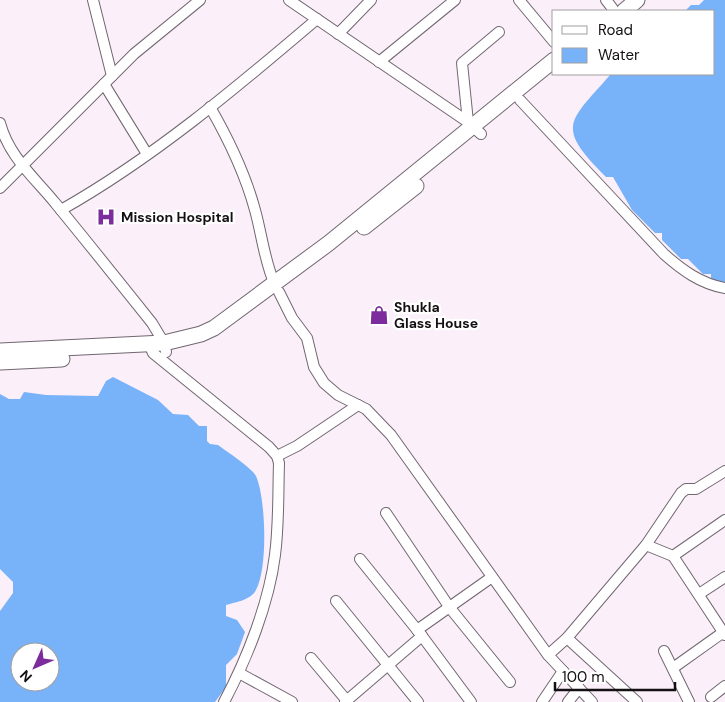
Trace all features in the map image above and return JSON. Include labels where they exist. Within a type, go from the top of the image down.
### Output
[{"type":"main road","points":[[616,6],[637,0]]},
{"type":"main road","points":[[0,362],[158,348],[212,339],[474,128],[552,62]]},
{"type":"main road","points":[[474,128],[520,100],[552,73]]},
{"type":"main road","points":[[0,351],[158,348]]},
{"type":"street","points":[[93,0],[112,76]]},
{"type":"street","points":[[0,188],[112,76],[174,20],[200,0]]},
{"type":"street","points":[[289,0],[474,128]]},
{"type":"street","points":[[338,34],[371,0]]},
{"type":"street","points":[[379,62],[455,0]]},
{"type":"street","points":[[519,0],[552,40]]},
{"type":"street","points":[[61,210],[147,154],[210,107],[317,19]]},
{"type":"street","points":[[474,128],[462,64],[499,32]]},
{"type":"street","points":[[104,84],[147,154]]},
{"type":"street","points":[[520,100],[664,254],[683,271],[709,285],[725,288]]},
{"type":"street","points":[[210,107],[234,151],[253,203],[266,262],[292,318],[307,338],[318,375],[330,389],[372,414],[391,435],[548,655],[592,702]]},
{"type":"street","points":[[0,123],[12,151],[22,167],[61,210],[152,323],[158,348],[270,447],[277,456],[278,531],[275,557],[266,595],[239,674],[224,702]]},
{"type":"street","points":[[277,456],[297,446],[358,405]]},
{"type":"street","points":[[548,655],[567,638],[646,545],[681,492],[686,488],[696,489],[725,471]]},
{"type":"street","points":[[386,513],[450,608],[510,682]]},
{"type":"street","points":[[673,556],[725,520]]},
{"type":"street","points":[[646,545],[673,556],[724,633],[673,668]]},
{"type":"street","points":[[360,559],[420,633],[471,702]]},
{"type":"street","points":[[311,658],[347,702],[388,666],[420,633],[492,577]]},
{"type":"street","points":[[699,594],[725,577]]},
{"type":"street","points":[[336,601],[418,702]]},
{"type":"street","points":[[567,638],[637,702]]},
{"type":"street","points":[[664,651],[689,702]]},
{"type":"street","points":[[542,702],[563,671]]},
{"type":"street","points":[[239,674],[292,702]]},
{"type":"street","points":[[711,696],[725,686]]},
{"type":"street","points":[[568,702],[579,688]]},
{"type":"water","points":[[704,0],[725,0],[725,289],[711,282],[711,274],[703,274],[688,259],[681,259],[662,240],[662,233],[655,233],[632,210],[613,177],[606,177],[579,146],[574,135],[573,125],[585,104],[610,75],[715,75],[715,10],[686,10],[691,5],[699,5]]},
{"type":"water","points":[[113,377],[158,400],[173,414],[188,415],[199,426],[207,426],[207,441],[210,444],[218,445],[232,455],[256,476],[264,516],[264,550],[260,580],[251,596],[226,605],[226,616],[237,620],[245,632],[237,654],[226,665],[226,687],[215,702],[0,702],[0,611],[13,593],[13,582],[0,569],[0,394],[9,399],[20,399],[24,392],[46,395],[98,396],[106,381]]},
{"type":"place","name":"Mission Hospital","points":[[106,217]]},
{"type":"place","name":"Shukla Glass House","points":[[379,315]]}]
